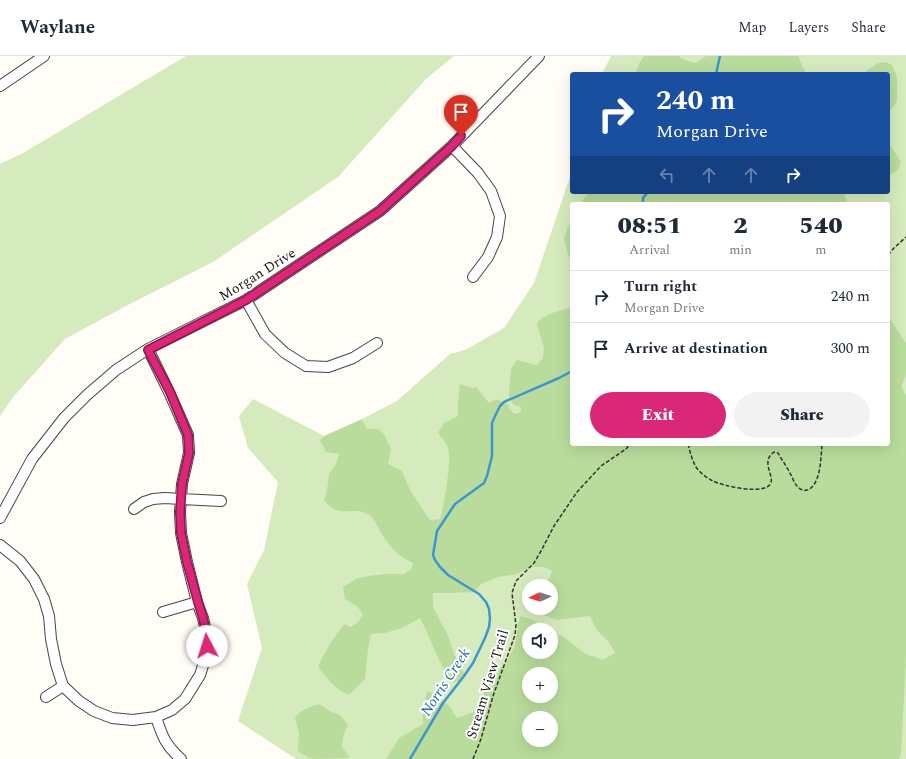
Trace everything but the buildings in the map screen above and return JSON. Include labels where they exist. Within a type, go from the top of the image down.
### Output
[{"type":"street","points":[[0,86],[44,56]]},
{"type":"street","name":"Morgan Drive","points":[[0,518],[32,459],[64,418],[87,395],[116,370],[148,350],[246,300],[380,211],[452,146],[539,56]]},
{"type":"street","points":[[452,146],[478,172],[492,191],[500,216],[498,236],[488,257],[473,277]]},
{"type":"street","points":[[246,300],[265,334],[285,353],[306,366],[328,367],[354,358],[377,344]]},
{"type":"street","points":[[0,545],[20,561],[34,579],[44,598],[49,616],[56,664],[63,686],[79,701],[94,711],[112,718],[133,720],[156,717],[172,710],[185,699],[200,675],[206,656],[207,636],[187,562],[181,533],[180,512],[182,484],[189,453],[188,435],[170,392],[148,350]]},
{"type":"street","points":[[134,509],[144,502],[153,499],[164,498],[221,501]]},
{"type":"street","points":[[163,612],[198,602]]},
{"type":"street","points":[[46,697],[63,686]]},
{"type":"street","points":[[156,717],[164,739],[172,752],[181,759]]},
{"type":"path","points":[[890,252],[906,237]]},
{"type":"path","name":"Stream View Trail","points":[[474,759],[493,696],[515,635],[516,626],[512,593],[516,581],[534,563],[554,526],[577,492],[601,466],[628,446]]},
{"type":"path","points":[[689,446],[696,467],[706,476],[720,484],[752,489],[760,489],[769,485],[771,479],[768,459],[770,454],[774,452],[778,453],[796,485],[799,489],[804,491],[813,487],[818,477],[822,446]]},
{"type":"green space","points":[[186,56],[454,56],[426,79],[338,177],[213,262],[65,339],[13,397],[0,416],[0,164],[23,153]]},
{"type":"green space","points":[[611,56],[644,56],[639,63],[636,72],[603,72]]},
{"type":"green space","points":[[644,56],[679,56],[682,59],[695,63],[706,56],[798,56],[805,72],[636,72],[639,63]]},
{"type":"green space","points":[[662,56],[906,56],[906,759],[296,759],[238,721],[262,648],[247,584],[264,550],[278,482],[248,448],[239,416],[253,399],[324,436],[320,440],[339,453],[336,463],[329,474],[367,429],[362,419],[397,401],[450,354],[465,350],[504,328],[534,283],[570,177],[570,194],[588,194],[582,202],[570,202],[570,223],[568,227],[570,234],[570,446],[890,446],[890,202],[589,202],[592,194],[890,194],[890,72],[649,72]]},
{"type":"green space","points":[[886,62],[892,65],[897,77],[897,101],[890,112],[890,72],[865,72],[878,63]]},
{"type":"green space","points":[[890,145],[901,162],[897,171],[890,175]]},
{"type":"green space","points":[[588,194],[844,194],[847,202],[582,202]]},
{"type":"green space","points":[[570,223],[570,258],[564,239]]},
{"type":"green space","points":[[570,308],[570,446],[890,446],[890,319],[906,343],[906,375],[901,386],[906,394],[906,658],[901,755],[899,759],[386,759],[399,738],[423,724],[423,708],[427,691],[440,697],[450,707],[457,718],[477,711],[490,677],[505,664],[515,646],[518,624],[521,616],[532,619],[537,623],[522,623],[522,659],[558,659],[558,635],[564,637],[584,653],[603,660],[615,653],[608,641],[597,630],[590,616],[557,620],[544,615],[558,615],[558,579],[549,579],[552,571],[544,567],[530,567],[517,574],[498,577],[481,584],[474,592],[433,593],[433,607],[449,638],[454,654],[464,673],[460,681],[452,682],[420,618],[402,628],[385,633],[371,634],[365,679],[349,695],[339,690],[318,666],[331,642],[344,624],[351,627],[357,623],[363,615],[358,607],[345,599],[343,587],[356,579],[368,576],[404,574],[412,568],[413,563],[394,550],[369,515],[357,511],[336,510],[324,500],[327,491],[329,474],[336,463],[339,454],[326,452],[320,440],[324,436],[362,419],[367,429],[379,429],[385,436],[391,449],[388,464],[402,471],[411,492],[430,520],[440,519],[447,483],[449,454],[447,446],[438,433],[444,423],[458,416],[460,384],[472,388],[476,387],[489,403],[496,399],[509,405],[509,408],[515,414],[521,412],[521,407],[514,405],[509,398],[511,369],[517,360],[537,365],[543,358],[544,348],[537,324],[547,315]]},
{"type":"green space","points":[[319,704],[340,715],[348,725],[344,733],[342,747],[350,758],[315,759],[299,752],[299,733],[295,718],[303,710]]},
{"type":"waterway","name":"Norris Creek","points":[[716,72],[720,56]]},
{"type":"waterway","name":"Norris Creek","points":[[643,202],[643,198],[646,194]]},
{"type":"waterway","name":"Norris Creek","points":[[410,759],[443,703],[473,663],[485,638],[490,619],[489,609],[486,602],[479,594],[448,575],[435,560],[433,555],[437,531],[455,504],[484,483],[492,456],[492,423],[500,406],[504,402],[570,372]]},
{"type":"route","points":[[207,646],[207,636],[203,618],[187,562],[181,533],[180,512],[182,484],[189,453],[188,435],[170,392],[148,350],[246,300],[380,211],[452,146],[461,136]]}]
